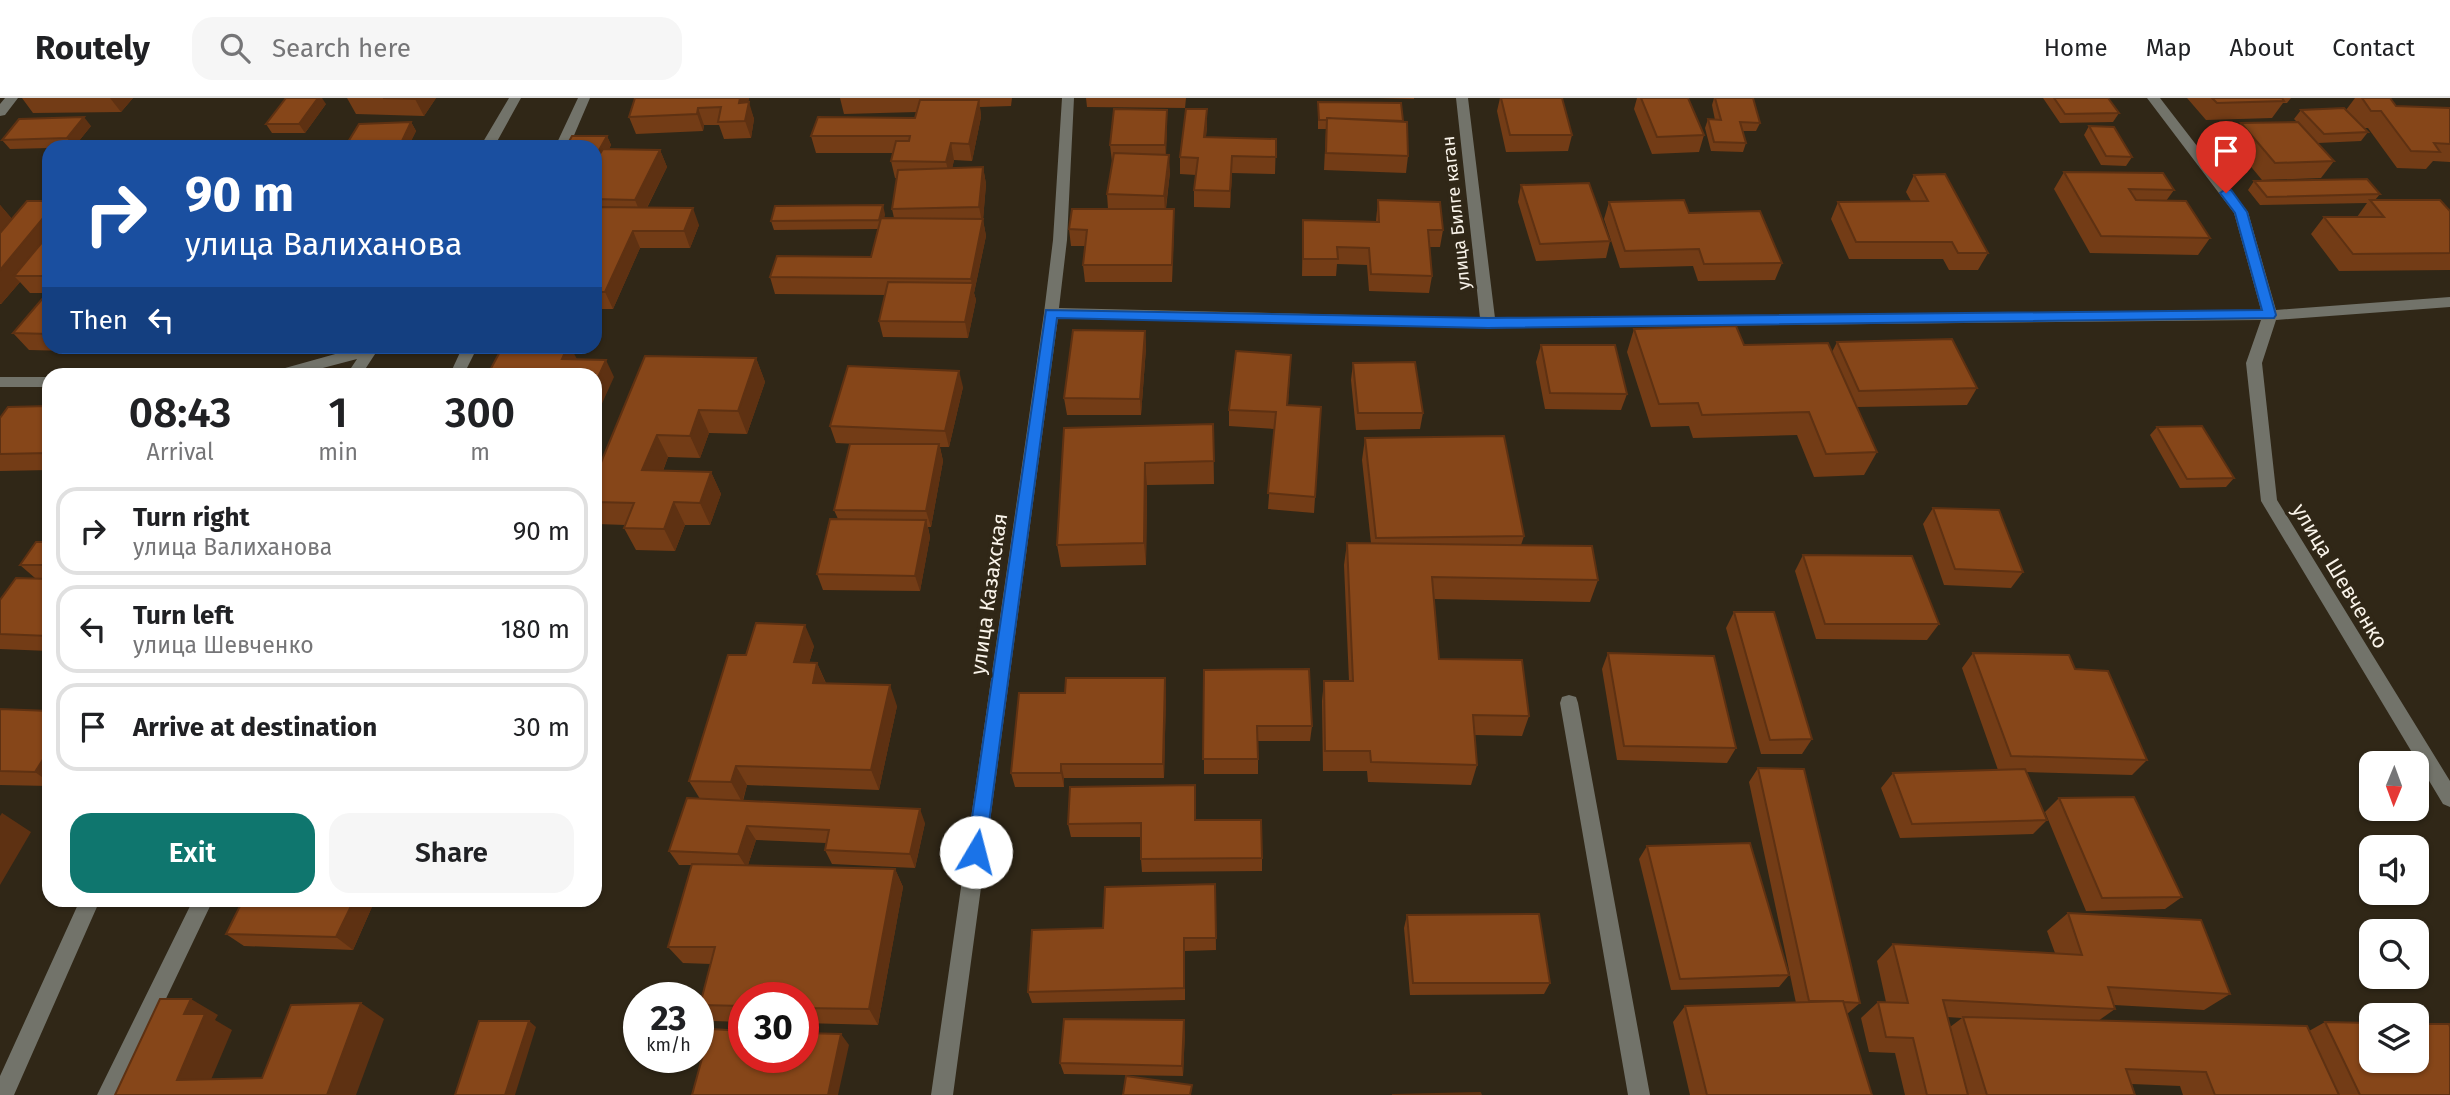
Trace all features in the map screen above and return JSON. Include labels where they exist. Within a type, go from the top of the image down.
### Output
[{"type":"street","points":[[0,112],[12,98]]},
{"type":"street","points":[[491,140],[515,98]]},
{"type":"street","points":[[565,140],[584,98]]},
{"type":"street","name":"улица Казахская","points":[[942,1095],[1051,313],[1060,240],[1068,98]]},
{"type":"street","name":"улица Билге каган","points":[[1462,98],[1488,323]]},
{"type":"street","points":[[2153,98],[2241,212],[2270,315]]},
{"type":"street","points":[[1051,313],[1488,323],[2270,315],[2450,302]]},
{"type":"street","name":"улица Шевченко","points":[[2270,315],[2254,363],[2269,500],[2450,798]]},
{"type":"street","points":[[303,368],[351,354]]},
{"type":"street","points":[[0,382],[42,382]]},
{"type":"street","points":[[1569,703],[1639,1095]]},
{"type":"street","points":[[3,1095],[87,907]]},
{"type":"street","points":[[108,1095],[200,907]]},
{"type":"building","points":[[286,98],[318,98],[299,124],[266,124]]},
{"type":"building","points":[[635,98],[740,98],[739,103],[749,102],[745,121],[718,122],[721,107],[698,108],[697,114],[629,117]]},
{"type":"building","points":[[1501,98],[1562,98],[1572,135],[1510,135]]},
{"type":"building","points":[[1641,98],[1688,98],[1704,135],[1657,137]]},
{"type":"building","points":[[1715,98],[1753,98],[1760,123],[1740,122],[1746,143],[1714,142],[1708,119],[1721,120]]},
{"type":"building","points":[[2054,98],[2108,98],[2119,113],[2065,114]]},
{"type":"building","points":[[2212,98],[2282,98],[2284,101],[2217,103]]},
{"type":"building","points":[[2362,98],[2390,98],[2396,106],[2450,108],[2450,144],[2434,143],[2440,152],[2411,151],[2381,111],[2371,111]]},
{"type":"building","points":[[920,100],[979,100],[969,144],[951,143],[946,162],[891,161],[896,141],[909,141],[910,136],[811,136],[818,117],[915,118]]},
{"type":"building","points":[[1318,102],[1401,103],[1403,121],[1319,120]]},
{"type":"building","points":[[2344,108],[2368,132],[2324,134],[2301,110]]},
{"type":"building","points":[[1114,109],[1167,110],[1165,145],[1110,145]]},
{"type":"building","points":[[1186,109],[1207,109],[1204,137],[1276,139],[1276,157],[1232,156],[1230,191],[1194,190],[1198,158],[1180,157]]},
{"type":"building","points":[[84,117],[67,138],[2,140],[19,119]]},
{"type":"building","points":[[1327,118],[1407,122],[1408,156],[1326,153]]},
{"type":"building","points":[[411,122],[402,140],[349,140],[359,124]]},
{"type":"building","points":[[2298,122],[2334,161],[2275,163],[2241,123]]},
{"type":"building","points":[[2089,126],[2114,127],[2132,157],[2106,156]]},
{"type":"building","points":[[572,136],[607,136],[602,145],[602,140],[570,140]]},
{"type":"building","points":[[660,150],[635,200],[602,199],[602,151]]},
{"type":"building","points":[[1114,153],[1169,155],[1164,196],[1107,194]]},
{"type":"building","points":[[983,167],[979,207],[892,209],[898,170]]},
{"type":"building","points":[[2064,172],[2163,173],[2174,190],[2129,189],[2136,200],[2186,201],[2210,238],[2101,236]]},
{"type":"building","points":[[1945,174],[1988,253],[1958,253],[1952,242],[1856,242],[1838,202],[1928,201],[1914,175]]},
{"type":"building","points":[[2367,179],[2380,194],[2267,197],[2254,181]]},
{"type":"building","points":[[1589,183],[1610,241],[1540,244],[1521,185]]},
{"type":"building","points":[[1378,200],[1440,202],[1443,230],[1428,230],[1432,276],[1371,274],[1369,248],[1337,247],[1338,259],[1303,259],[1303,220],[1379,222]]},
{"type":"building","points":[[1684,200],[1689,213],[1760,211],[1782,263],[1704,264],[1699,249],[1625,251],[1609,202]]},
{"type":"building","points":[[2370,200],[2440,200],[2450,211],[2450,253],[2353,254],[2324,217],[2384,217]]},
{"type":"building","points":[[27,201],[42,201],[42,219],[0,270],[0,233]]},
{"type":"building","points":[[883,205],[879,220],[771,221],[775,206]]},
{"type":"building","points":[[602,207],[693,208],[684,231],[633,231],[605,292],[602,292]]},
{"type":"building","points":[[1072,209],[1174,209],[1172,265],[1083,265],[1087,230],[1069,229]]},
{"type":"building","points":[[881,218],[983,219],[971,279],[770,277],[777,256],[871,257]]},
{"type":"building","points":[[42,242],[42,276],[14,276]]},
{"type":"building","points":[[888,282],[973,283],[965,322],[879,321]]},
{"type":"building","points":[[42,299],[42,334],[13,333]]},
{"type":"building","points":[[1736,326],[1744,345],[1828,343],[1877,452],[1826,454],[1809,412],[1702,415],[1698,403],[1659,404],[1634,329]]},
{"type":"building","points":[[1073,330],[1145,331],[1140,399],[1064,398]]},
{"type":"building","points":[[1952,339],[1977,388],[1859,391],[1837,342]]},
{"type":"building","points":[[1541,345],[1615,345],[1627,394],[1550,393]]},
{"type":"building","points":[[1236,351],[1291,355],[1287,405],[1321,407],[1315,497],[1268,493],[1276,412],[1229,410]]},
{"type":"building","points":[[499,354],[564,354],[562,359],[606,360],[602,369],[491,368]]},
{"type":"building","points":[[645,356],[756,358],[738,411],[699,410],[690,436],[657,435],[642,470],[711,472],[700,503],[674,502],[664,529],[624,528],[634,503],[602,502],[602,460]]},
{"type":"building","points":[[1415,362],[1423,413],[1358,413],[1353,363]]},
{"type":"building","points":[[848,366],[959,371],[945,431],[830,426]]},
{"type":"building","points":[[42,406],[42,453],[0,454],[0,418],[8,407]]},
{"type":"building","points":[[1213,424],[1214,461],[1145,463],[1144,543],[1057,545],[1064,428]]},
{"type":"building","points":[[2202,426],[2234,478],[2187,479],[2157,427]]},
{"type":"building","points":[[1504,436],[1524,536],[1376,538],[1365,438]]},
{"type":"building","points":[[850,444],[939,444],[926,511],[834,510]]},
{"type":"building","points":[[1933,508],[1999,510],[2023,572],[1955,569]]},
{"type":"building","points":[[830,519],[926,520],[915,576],[817,574]]},
{"type":"building","points":[[36,542],[42,542],[42,565],[20,565]]},
{"type":"building","points":[[1347,543],[1592,546],[1598,580],[1432,577],[1439,659],[1522,660],[1529,716],[1473,715],[1477,765],[1371,762],[1370,751],[1325,751],[1324,681],[1353,681]]},
{"type":"building","points":[[1803,555],[1912,556],[1939,624],[1825,624]]},
{"type":"building","points":[[16,578],[42,579],[42,636],[0,634],[0,600]]},
{"type":"building","points":[[1734,612],[1774,612],[1812,739],[1770,740]]},
{"type":"building","points":[[756,623],[805,625],[794,662],[817,663],[813,683],[890,685],[871,770],[736,766],[731,782],[689,781],[728,655],[746,655]]},
{"type":"building","points":[[1608,653],[1714,656],[1736,748],[1624,746]]},
{"type":"building","points":[[1973,653],[2069,655],[2075,669],[2108,671],[2147,760],[2011,756]]},
{"type":"building","points":[[1309,669],[1312,726],[1257,726],[1258,759],[1203,759],[1204,670]]},
{"type":"building","points":[[1066,678],[1165,678],[1163,764],[1061,764],[1061,773],[1011,773],[1019,693],[1065,693]]},
{"type":"building","points":[[0,709],[42,711],[42,761],[35,772],[0,771]]},
{"type":"building","points":[[1758,768],[1804,769],[1860,1003],[1809,1001]]},
{"type":"building","points":[[2025,769],[2047,820],[1912,824],[1893,773]]},
{"type":"building","points":[[1195,785],[1195,820],[1261,820],[1262,858],[1141,859],[1141,823],[1068,824],[1070,787]]},
{"type":"building","points":[[2134,797],[2182,897],[2102,898],[2059,798]]},
{"type":"building","points":[[687,798],[920,809],[910,854],[825,850],[829,830],[747,826],[738,854],[669,851]]},
{"type":"building","points":[[1750,843],[1789,975],[1680,979],[1647,846]]},
{"type":"building","points":[[692,864],[895,869],[869,1009],[819,1008],[819,982],[728,982],[728,1006],[714,1005],[714,982],[706,982],[715,947],[668,947]]},
{"type":"building","points":[[1215,884],[1216,938],[1184,938],[1184,988],[1028,992],[1032,930],[1103,928],[1105,887]]},
{"type":"building","points":[[240,907],[351,907],[336,937],[226,934]]},
{"type":"building","points":[[2068,913],[2201,920],[2230,994],[2108,987],[2115,1009],[1943,1000],[1968,1095],[1927,1095],[1913,1038],[1886,1037],[1878,1002],[1908,1003],[1893,944],[2082,955]]},
{"type":"building","points":[[1539,914],[1550,983],[1413,983],[1407,915]]},
{"type":"building","points":[[160,999],[191,999],[184,1014],[205,1014],[177,1080],[262,1078],[291,1005],[361,1003],[327,1095],[115,1095]]},
{"type":"building","points":[[1843,1001],[1872,1095],[1707,1095],[1685,1006]]},
{"type":"building","points":[[1963,1017],[2307,1026],[2339,1095],[2215,1095],[2206,1072],[2126,1069],[2135,1095],[1987,1095]]},
{"type":"building","points":[[1064,1019],[1184,1020],[1182,1066],[1060,1063]]},
{"type":"building","points":[[479,1021],[529,1021],[505,1095],[455,1095]]},
{"type":"building","points":[[2325,1022],[2359,1023],[2359,1073],[2429,1073],[2429,1024],[2449,1024],[2450,1095],[2360,1095]]},
{"type":"building","points":[[714,1029],[728,1030],[728,1073],[819,1073],[819,1033],[841,1034],[828,1095],[692,1095],[698,1073],[714,1073]]},
{"type":"building","points":[[1126,1076],[1192,1085],[1190,1095],[1123,1095]]},
{"type":"building","points":[[1480,1093],[1481,1095],[1392,1095]]},
{"type":"route","points":[[976,852],[1051,313],[1488,323],[2270,315],[2241,212],[2226,193]]}]
